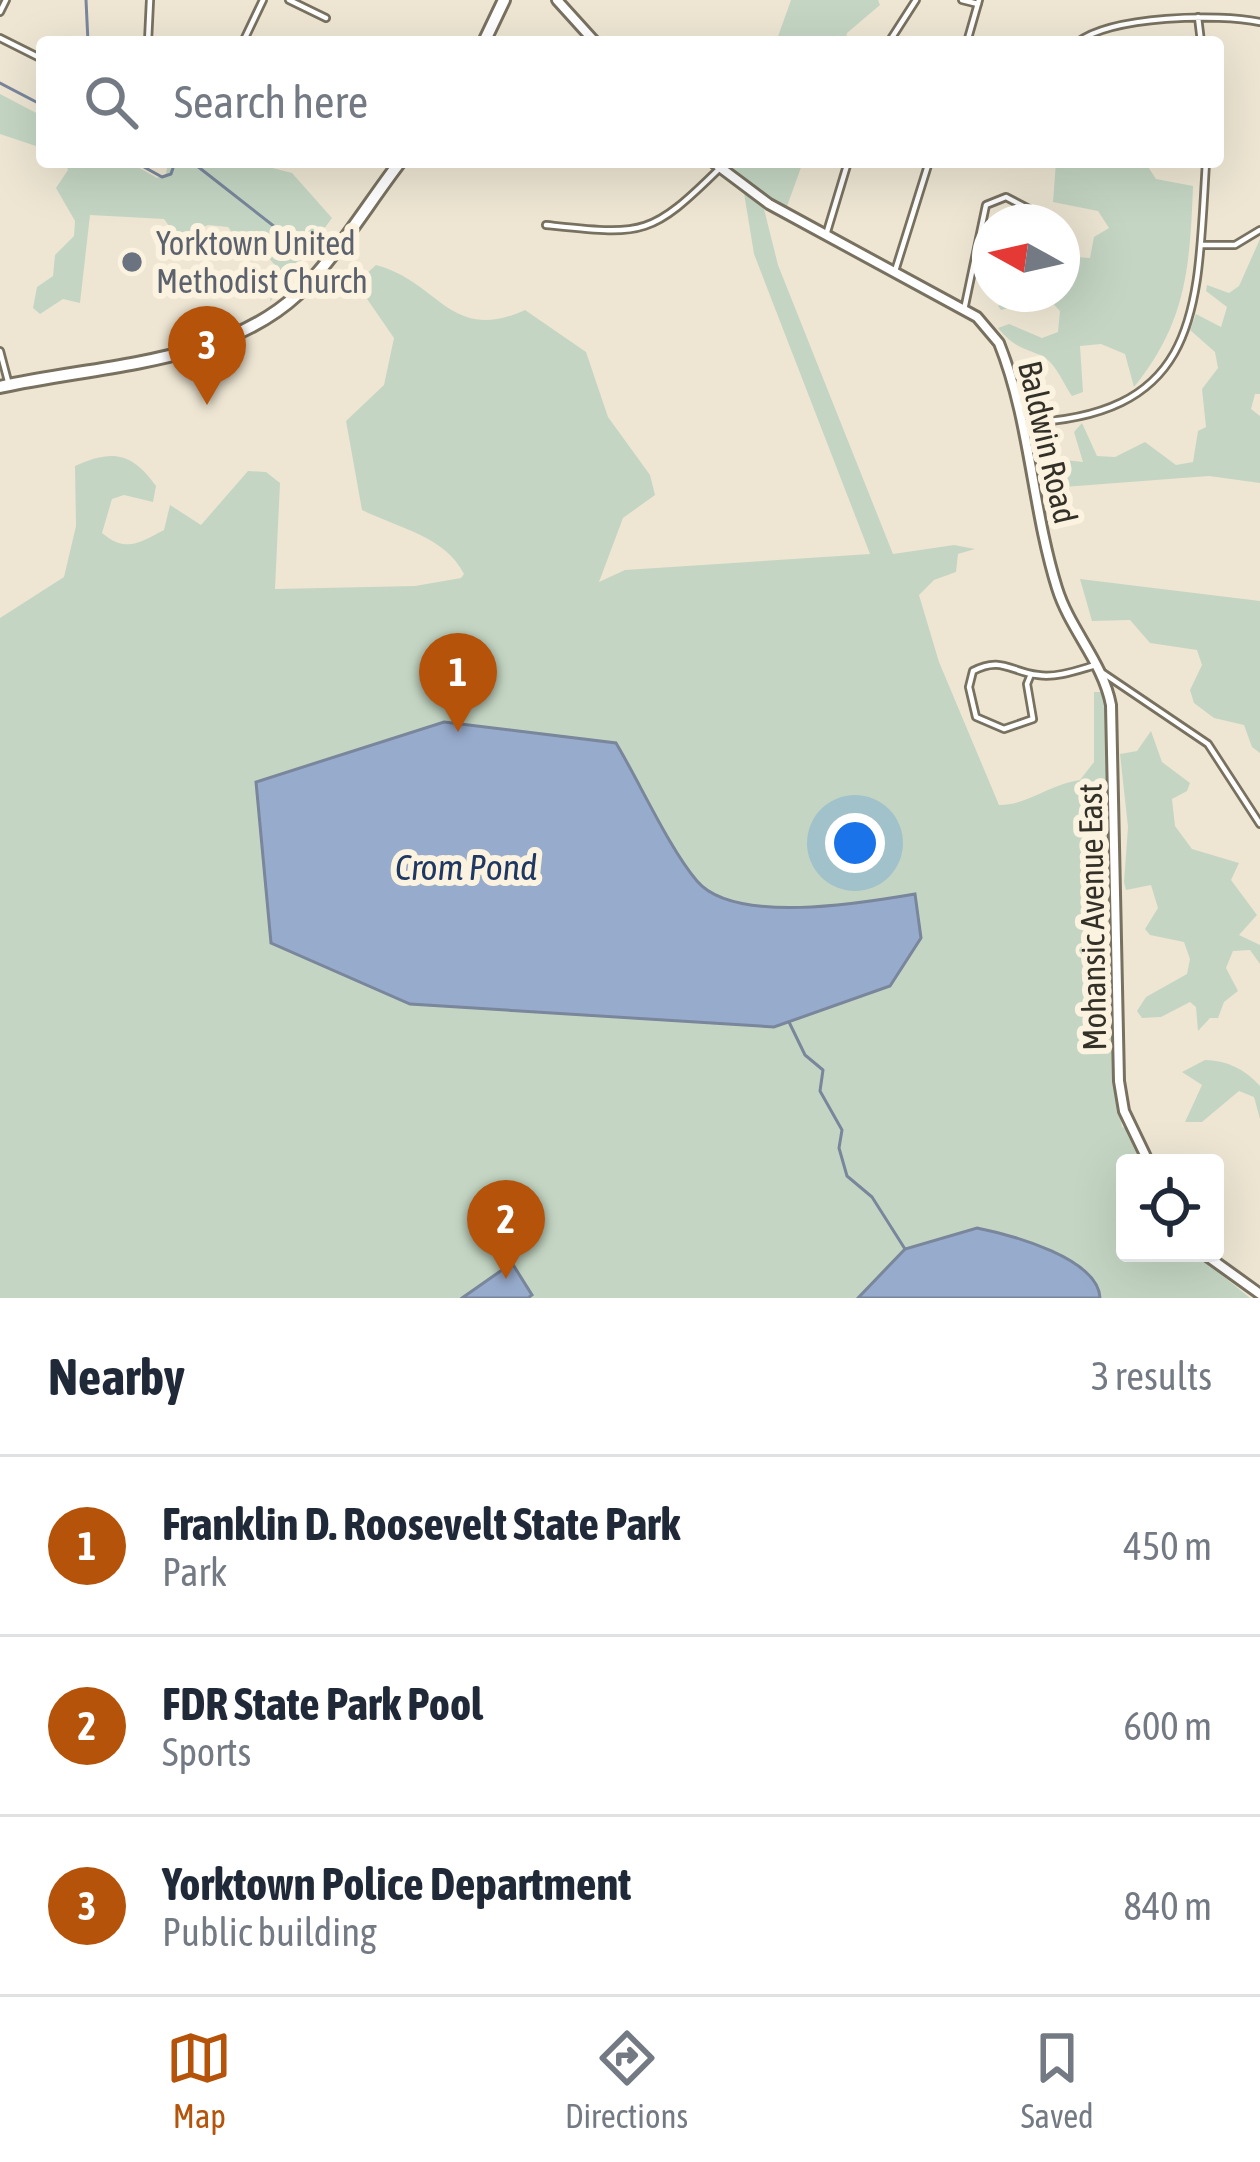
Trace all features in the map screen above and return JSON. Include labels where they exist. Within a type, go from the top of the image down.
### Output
[{"type":"highway","points":[[487,36],[504,0]]},
{"type":"highway","points":[[4,386],[191,348],[259,323],[305,286],[395,168]]},
{"type":"street","points":[[0,11],[6,0]]},
{"type":"street","points":[[148,36],[149,0]]},
{"type":"street","points":[[246,36],[262,0]]},
{"type":"street","points":[[289,0],[326,18]]},
{"type":"street","points":[[557,0],[590,36]]},
{"type":"street","points":[[893,36],[916,0]]},
{"type":"street","points":[[962,0],[979,2],[970,36]]},
{"type":"street","points":[[1089,36],[1198,17],[1260,22]]},
{"type":"street","points":[[1198,17],[1200,36]]},
{"type":"street","points":[[0,38],[36,56]]},
{"type":"street","points":[[545,225],[614,232],[650,228],[713,168]]},
{"type":"street","name":"Baldwin Road","points":[[721,168],[826,235],[964,310],[995,333],[1057,587],[1074,632],[1098,668],[1208,744],[1260,824]]},
{"type":"street","points":[[826,235],[846,168]]},
{"type":"street","points":[[894,273],[927,168]]},
{"type":"street","points":[[1020,423],[1091,416],[1145,389],[1176,354],[1189,322],[1201,245],[1206,168]]},
{"type":"street","points":[[988,204],[1006,197],[1019,204]]},
{"type":"street","points":[[1201,245],[1235,245],[1260,230]]},
{"type":"street","points":[[964,310],[972,272]]},
{"type":"street","points":[[0,351],[4,386]]},
{"type":"street","points":[[1031,674],[1027,685],[1033,719],[1004,729],[976,717],[968,687],[973,670],[999,662],[1031,674],[1098,668]]},
{"type":"street","name":"Mohansic Avenue East","points":[[1098,668],[1112,720],[1120,1091],[1145,1154]]},
{"type":"street","points":[[1216,1262],[1260,1294]]},
{"type":"green space","points":[[791,0],[878,0],[880,5],[846,36],[778,36]]},
{"type":"green space","points":[[0,94],[36,113],[36,146],[0,134]]},
{"type":"green space","points":[[140,168],[157,178],[167,168],[272,168],[292,173],[332,218],[270,302],[276,266],[262,251],[242,246],[228,227],[208,225],[178,238],[164,219],[90,215],[80,303],[63,299],[40,314],[33,308],[37,287],[53,276],[55,255],[74,236],[75,221],[56,188],[68,170]]},
{"type":"green space","points":[[729,168],[801,168],[786,209]]},
{"type":"green space","points":[[1056,168],[1149,168],[1156,179],[1193,186],[1187,269],[1175,317],[1134,387],[1125,354],[1101,344],[1080,346],[1083,392],[1072,396],[1050,362],[1022,348],[998,328],[1009,324],[1042,338],[1058,332],[1060,312],[1080,312],[1080,257],[1090,258],[1094,237],[1109,228],[1098,211],[1053,202]]},
{"type":"green space","points":[[744,193],[764,209],[778,265],[893,554],[954,545],[975,549],[958,554],[956,572],[934,580],[919,595],[939,662],[999,805],[1080,780],[1094,762],[1094,692],[1105,692],[1117,1098],[1122,1127],[1129,1129],[1139,1154],[1116,1154],[1116,1262],[1206,1262],[1250,1298],[0,1298],[0,618],[64,577],[76,526],[75,466],[100,457],[120,457],[138,466],[156,486],[153,502],[124,495],[112,499],[102,533],[126,544],[164,530],[170,505],[201,525],[248,471],[266,472],[280,483],[275,589],[415,586],[461,578],[464,574],[445,550],[362,510],[346,421],[384,385],[394,338],[356,283],[376,265],[398,273],[462,315],[500,319],[525,310],[586,352],[608,417],[650,475],[655,495],[623,518],[599,582],[625,570],[870,554],[754,254]]},
{"type":"green space","points":[[1260,239],[1260,394],[1255,394],[1251,409],[1260,416],[1260,483],[1209,476],[1037,489],[1026,438],[1031,427],[1040,434],[1048,458],[1083,462],[1074,432],[1082,423],[1097,456],[1115,457],[1145,442],[1176,465],[1193,462],[1198,431],[1206,427],[1202,389],[1218,368],[1215,352],[1190,330],[1196,314],[1221,327],[1227,307],[1206,291],[1207,285],[1229,293],[1239,286]]},
{"type":"green space","points":[[1080,579],[1260,601],[1260,753],[1252,747],[1244,725],[1214,718],[1194,703],[1190,690],[1202,665],[1197,650],[1150,643],[1130,620],[1092,621]]},
{"type":"green space","points":[[1151,731],[1162,762],[1190,783],[1187,791],[1172,799],[1175,826],[1192,849],[1239,863],[1231,880],[1257,915],[1239,935],[1260,945],[1260,964],[1250,950],[1233,951],[1226,968],[1238,991],[1224,1002],[1218,1018],[1210,1018],[1198,1031],[1196,1007],[1190,1002],[1161,1017],[1142,1018],[1137,1011],[1146,997],[1187,974],[1190,959],[1184,942],[1150,935],[1145,929],[1158,908],[1151,885],[1126,890],[1124,882],[1128,827],[1120,754],[1137,751]]},
{"type":"green space","points":[[1205,1060],[1235,1067],[1260,1086],[1260,1119],[1254,1097],[1239,1091],[1202,1122],[1185,1122],[1202,1085],[1182,1072]]},
{"type":"water","name":"Crom Pond","points":[[444,722],[616,743],[676,851],[697,881],[715,895],[739,903],[800,907],[915,894],[921,938],[890,986],[774,1027],[410,1004],[271,943],[256,782]]},
{"type":"water","points":[[977,1228],[1011,1236],[1069,1260],[1096,1284],[1100,1298],[858,1298],[905,1249]]},
{"type":"water","points":[[512,1263],[532,1295],[528,1298],[462,1298]]},
{"type":"waterway","points":[[86,0],[88,36]]},
{"type":"waterway","points":[[0,83],[36,102]]},
{"type":"waterway","points":[[146,168],[162,177],[173,168]]},
{"type":"waterway","points":[[200,168],[312,256]]},
{"type":"waterway","points":[[789,1022],[805,1055],[823,1070],[820,1091],[842,1130],[839,1148],[847,1176],[872,1197],[905,1249]]},
{"type":"place","name":"Yorktown United Methodist Church","points":[[132,262]]},
{"type":"place","name":"Yorktown Police Department","points":[[207,405]]},
{"type":"place","name":"Franklin D. Roosevelt State Park","points":[[458,732]]},
{"type":"place","name":"FDR State Park Pool","points":[[506,1279]]}]
